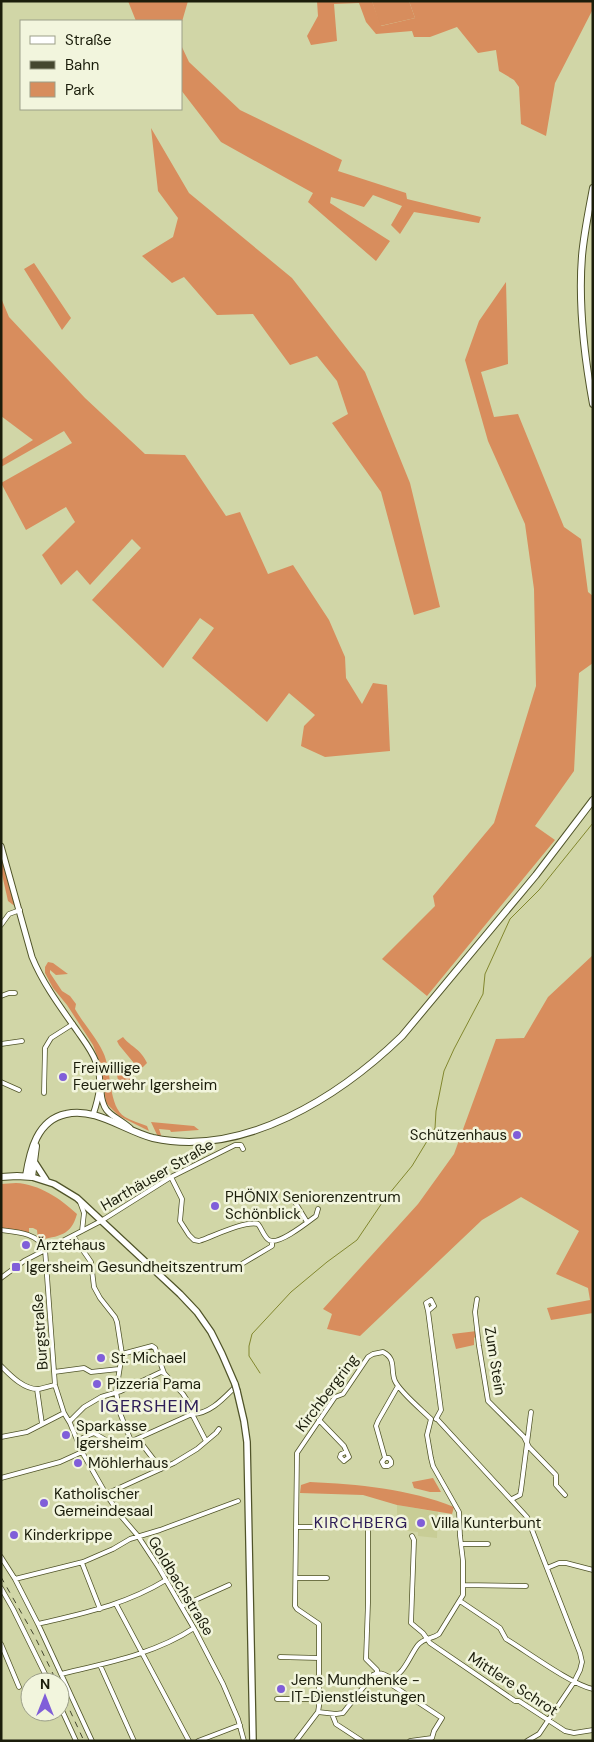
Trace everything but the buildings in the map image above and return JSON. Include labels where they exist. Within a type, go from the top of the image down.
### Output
[{"type":"main road","points":[[593,188],[582,255],[581,289],[582,340],[593,404]]},
{"type":"main road","points":[[29,1177],[32,1151],[36,1140],[40,1131],[54,1118],[75,1112],[95,1116],[134,1132],[163,1140],[206,1141],[236,1136],[270,1125],[317,1102],[350,1080],[378,1059],[402,1036],[536,875],[593,800]]},
{"type":"main road","points":[[29,1177],[35,1163],[36,1140]]},
{"type":"main road","points":[[35,1163],[47,1181]]},
{"type":"main road","points":[[1,1177],[29,1177],[47,1181],[64,1189],[79,1200],[197,1312],[211,1332],[222,1354],[236,1387],[247,1442],[253,1741]]},
{"type":"street","points":[[1,846],[32,956],[38,970],[93,1056],[98,1068],[102,1086],[102,1102],[106,1111],[134,1132]]},
{"type":"street","points":[[1,925],[9,914],[20,910]]},
{"type":"street","points":[[1,996],[9,993],[16,994]]},
{"type":"street","points":[[44,1093],[45,1048],[51,1038],[73,1024]]},
{"type":"street","points":[[1,1044],[22,1041]]},
{"type":"street","points":[[1,1082],[19,1090]]},
{"type":"street","points":[[95,1116],[100,1082]]},
{"type":"street","points":[[95,1116],[102,1102]]},
{"type":"street","name":"Harthäuser Straße","points":[[1,1278],[24,1261],[101,1221],[171,1177],[235,1144],[241,1145],[242,1149]]},
{"type":"street","points":[[171,1177],[182,1199],[180,1221],[194,1240],[199,1241],[255,1223],[258,1224],[268,1239],[272,1242],[279,1241],[316,1216],[318,1210]]},
{"type":"street","points":[[290,1194],[308,1222]]},
{"type":"street","name":"Harthäuser Straße","points":[[79,1200],[84,1213],[82,1231]]},
{"type":"street","points":[[1,1230],[34,1237],[42,1242],[45,1249]]},
{"type":"street","points":[[73,1236],[91,1262],[95,1289],[115,1317],[122,1354],[116,1392],[120,1413],[131,1442]]},
{"type":"street","points":[[235,1268],[272,1246],[272,1242]]},
{"type":"street","name":"Burgstraße","points":[[45,1249],[56,1392],[78,1440]]},
{"type":"street","name":"Zum Stein","points":[[477,1299],[475,1312],[488,1401],[524,1437],[529,1447],[556,1475],[556,1485],[565,1495]]},
{"type":"street","points":[[428,1311],[441,1410],[437,1419]]},
{"type":"street","points":[[122,1354],[152,1346],[154,1348],[164,1373],[183,1394],[206,1441]]},
{"type":"street","name":"Kirchbergring","points":[[318,1712],[319,1624],[296,1609],[295,1606],[297,1453],[335,1397],[343,1394],[368,1357],[384,1352],[393,1363],[394,1379],[398,1386]]},
{"type":"street","points":[[1,1366],[21,1383],[37,1389],[55,1386]]},
{"type":"street","points":[[54,1372],[84,1368],[91,1372],[119,1369]]},
{"type":"street","points":[[70,1421],[87,1405],[101,1397],[132,1388],[161,1372],[164,1373]]},
{"type":"street","points":[[385,1458],[376,1426],[398,1386],[431,1419],[437,1419],[527,1517],[582,1662],[574,1682],[539,1734],[527,1741]]},
{"type":"street","points":[[78,1440],[94,1433],[111,1443],[123,1445],[192,1414],[200,1414],[236,1387]]},
{"type":"street","points":[[37,1389],[42,1424]]},
{"type":"street","points":[[512,1499],[520,1495],[522,1490],[531,1412]]},
{"type":"street","points":[[1,1438],[27,1432],[64,1413]]},
{"type":"street","points":[[376,1526],[368,1526],[366,1660],[377,1670],[377,1673],[391,1678],[398,1675],[418,1645],[439,1634],[463,1596],[462,1544],[458,1509],[433,1466],[427,1434],[431,1419]]},
{"type":"street","points":[[319,1420],[344,1446],[346,1452]]},
{"type":"street","points":[[106,1494],[185,1456],[219,1429]]},
{"type":"street","points":[[138,1439],[160,1469]]},
{"type":"street","name":"Goldbachstraße","points":[[78,1440],[82,1452],[106,1494],[120,1515],[138,1536],[182,1606],[223,1684],[240,1725],[244,1741]]},
{"type":"street","points":[[1,1478],[60,1462],[82,1452]]},
{"type":"street","points":[[15,1579],[82,1563],[130,1539],[169,1527],[238,1501]]},
{"type":"street","points":[[296,1527],[328,1527],[328,1519]]},
{"type":"street","name":"Mittlere Schrot","points":[[412,1536],[414,1540],[411,1623],[423,1633],[430,1643],[515,1700],[566,1731],[574,1733],[593,1730]]},
{"type":"street","points":[[462,1544],[488,1544]]},
{"type":"street","points":[[1,1557],[15,1579],[60,1672]]},
{"type":"street","points":[[82,1563],[100,1609]]},
{"type":"street","points":[[547,1568],[559,1563],[566,1563],[593,1570]]},
{"type":"street","points":[[296,1578],[327,1578]]},
{"type":"street","points":[[38,1624],[116,1604],[144,1594],[166,1580]]},
{"type":"street","points":[[182,1606],[229,1584]]},
{"type":"street","points":[[463,1585],[526,1586]]},
{"type":"street","points":[[1,1588],[44,1672]]},
{"type":"street","points":[[460,1601],[500,1628],[506,1638],[574,1682],[593,1688]]},
{"type":"street","points":[[116,1604],[189,1741]]},
{"type":"street","points":[[70,1672],[142,1653],[182,1636],[194,1628]]},
{"type":"street","points":[[1,1644],[20,1687]]},
{"type":"street","points":[[280,1657],[319,1658]]},
{"type":"street","points":[[100,1665],[134,1741]]},
{"type":"street","points":[[296,1741],[318,1712],[340,1714],[347,1710],[369,1679],[377,1673]]},
{"type":"street","points":[[391,1678],[392,1685],[442,1718],[432,1738],[410,1741]]},
{"type":"street","points":[[70,1693],[92,1741]]},
{"type":"street","points":[[277,1699],[319,1699]]},
{"type":"street","points":[[332,1714],[336,1724],[362,1741]]},
{"type":"street","points":[[67,1722],[76,1741]]},
{"type":"street","points":[[198,1741],[240,1725]]},
{"type":"shaded area","points":[[128,1],[188,1],[182,22],[182,20],[136,20]]},
{"type":"shaded area","points":[[317,1],[372,1],[381,26],[415,18],[409,1],[593,1],[593,9],[555,83],[546,136],[521,124],[519,87],[514,80],[499,71],[496,50],[478,53],[457,27],[430,37],[414,37],[412,31],[376,34],[366,22],[359,3],[334,4],[337,41],[311,45],[307,36],[318,16]]},
{"type":"shaded area","points":[[182,47],[189,62],[240,110],[342,160],[338,171],[406,193],[407,199],[481,217],[479,223],[414,212],[400,234],[391,225],[402,206],[373,195],[364,207],[331,197],[330,203],[390,241],[376,261],[308,202],[313,193],[221,142],[182,91]]},
{"type":"shaded area","points":[[151,128],[189,193],[292,278],[365,372],[410,483],[440,607],[414,615],[381,492],[332,423],[348,414],[337,381],[317,356],[290,365],[253,314],[217,315],[184,277],[172,283],[142,256],[173,237],[178,218],[158,191]]},
{"type":"shaded area","points":[[506,282],[508,364],[481,372],[494,417],[518,414],[564,527],[581,539],[588,592],[593,596],[593,663],[579,673],[574,771],[535,826],[555,840],[427,996],[382,959],[435,906],[433,896],[494,823],[536,686],[534,589],[525,524],[488,441],[465,360],[479,321]]},
{"type":"shaded area","points":[[1,298],[9,317],[85,398],[145,454],[185,455],[226,516],[240,512],[268,574],[293,565],[329,620],[345,657],[346,678],[362,704],[373,683],[387,685],[390,751],[325,757],[301,746],[304,726],[315,715],[289,693],[267,722],[192,658],[214,628],[200,618],[163,668],[92,600],[141,548],[132,539],[90,585],[77,570],[61,585],[42,555],[75,522],[66,507],[26,530],[1,483],[72,443],[64,431],[1,467],[1,460],[33,440],[1,416]]},
{"type":"shaded area","points":[[593,955],[593,1313],[551,1320],[547,1308],[590,1300],[588,1288],[556,1274],[579,1231],[521,1197],[482,1220],[360,1336],[327,1329],[332,1314],[323,1309],[418,1204],[454,1154],[496,1039],[524,1038],[548,997]]},
{"type":"shaded area","points":[[397,1505],[438,1512],[437,1538],[418,1536],[418,1532],[397,1530]]},
{"type":"green space","points":[[372,1],[409,1],[415,18],[380,26]]},
{"type":"green space","points":[[34,263],[71,318],[62,330],[24,269]]},
{"type":"green space","points":[[1,846],[20,910],[8,901],[1,870]]},
{"type":"green space","points":[[48,962],[53,963],[68,974],[56,975],[50,970],[62,991],[70,996],[76,1004],[75,1009],[103,1052],[113,1097],[120,1112],[125,1117],[147,1126],[149,1131],[119,1116],[106,1103],[101,1067],[93,1045],[67,1005],[53,988],[45,973],[45,967]]},
{"type":"green space","points":[[123,1037],[144,1058],[147,1063],[143,1067],[138,1068],[119,1045],[117,1041]]},
{"type":"green space","points":[[122,1069],[129,1071],[135,1081],[125,1086],[118,1080],[117,1075]]},
{"type":"green space","points":[[151,1122],[194,1126],[199,1130],[171,1132],[170,1130],[159,1129],[161,1135],[159,1139]]},
{"type":"green space","points":[[16,1183],[33,1186],[49,1193],[77,1214],[68,1231],[58,1236],[38,1240],[37,1230],[33,1228],[29,1228],[29,1235],[1,1228],[1,1184]]},
{"type":"green space","points":[[477,1331],[474,1345],[456,1349],[452,1334]]},
{"type":"green space","points":[[433,1478],[441,1492],[430,1492],[414,1488],[412,1482]]},
{"type":"green space","points":[[310,1482],[346,1484],[401,1492],[454,1507],[452,1514],[397,1505],[363,1495],[300,1493],[301,1485]]},
{"type":"waterway","points":[[260,1373],[249,1356],[252,1334],[291,1292],[357,1240],[384,1200],[412,1166],[435,1128],[436,1111],[444,1071],[483,994],[485,974],[510,919],[539,890],[593,823]]},
{"type":"railway","points":[[1,1577],[34,1635],[52,1672]]},
{"type":"railway","points":[[70,1711],[84,1741]]},
{"type":"place","name":"Freiwillige Feuerwehr Igersheim","points":[[63,1077]]},
{"type":"place","name":"Schützenhaus","points":[[517,1135]]},
{"type":"place","name":"PHÖNIX Seniorenzentrum Schönblick","points":[[215,1206]]},
{"type":"place","name":"Ärztehaus","points":[[26,1245]]},
{"type":"place","name":"Igersheim Gesundheitszentrum","points":[[16,1267]]},
{"type":"place","name":"St. Michael","points":[[101,1358]]},
{"type":"place","name":"Pizzeria Pama","points":[[97,1384]]},
{"type":"place","name":"Sparkasse Igersheim","points":[[66,1435]]},
{"type":"place","name":"Möhlerhaus","points":[[78,1463]]},
{"type":"place","name":"Katholischer Gemeindesaal","points":[[44,1503]]},
{"type":"place","name":"Villa Kunterbunt","points":[[421,1523]]},
{"type":"place","name":"Kinderkrippe","points":[[14,1535]]},
{"type":"place","name":"Jens Mundhenke - IT-Dienstleistungen","points":[[281,1689]]},
{"type":"district","name":"IGERSHEIM","points":[[150,1406]]},
{"type":"district","name":"KIRCHBERG","points":[[361,1522]]}]
